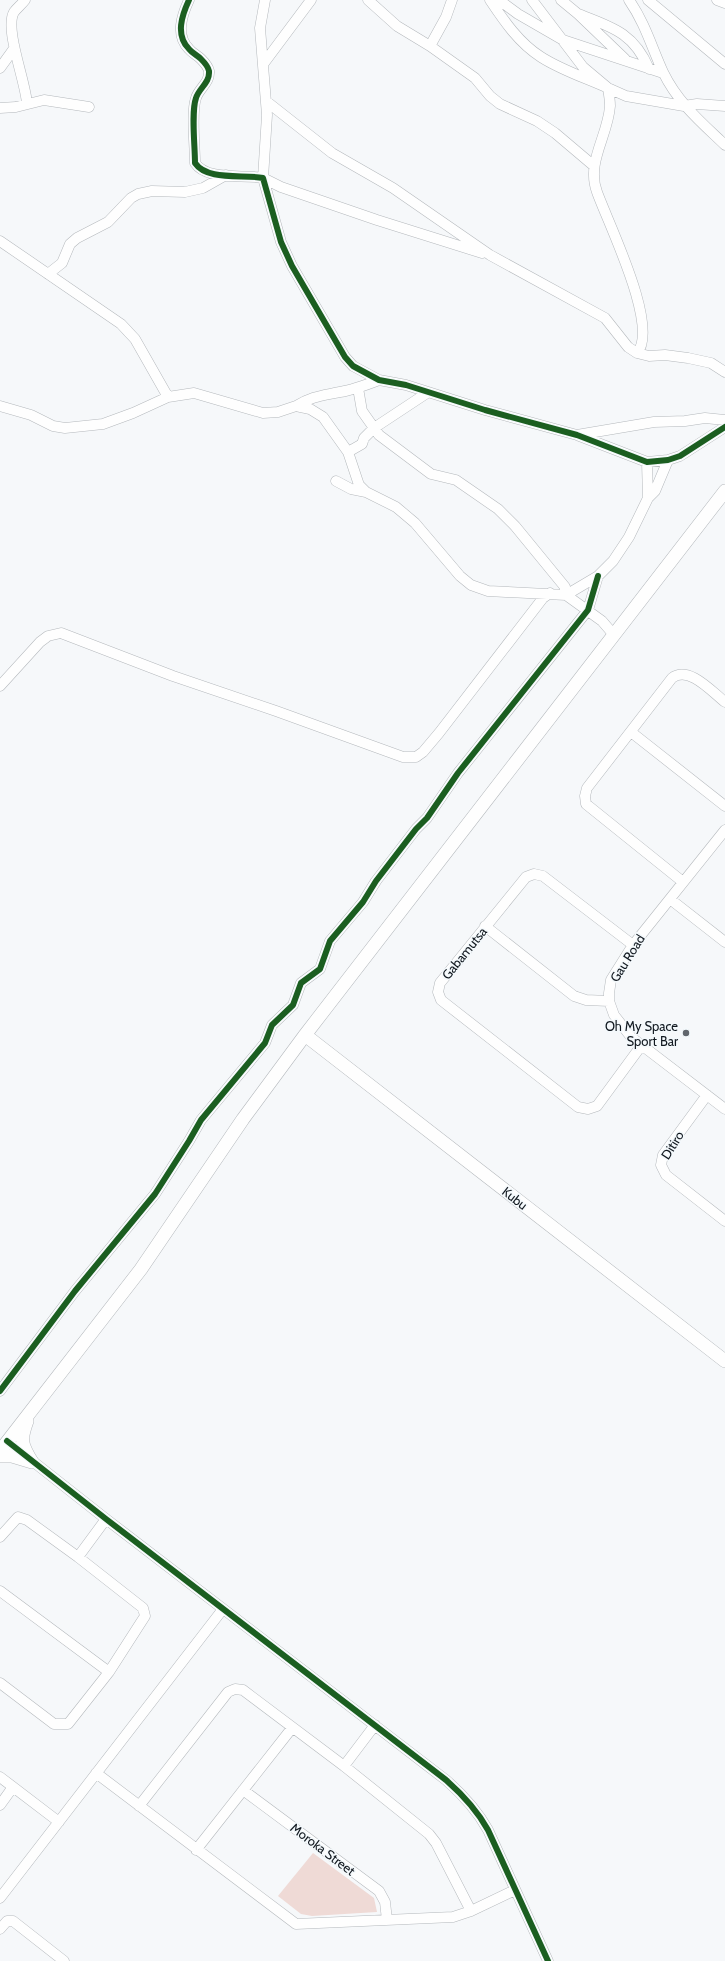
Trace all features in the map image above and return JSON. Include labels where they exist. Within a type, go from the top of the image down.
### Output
[{"type":"main road","points":[[4,1446],[140,1269],[243,1119],[289,1056],[725,491]]},
{"type":"main road","name":"Kubu","points":[[305,1035],[725,1361]]},
{"type":"main road","points":[[289,1056],[301,1049],[313,1049],[327,1052]]},
{"type":"main road","points":[[30,1412],[22,1440],[24,1449],[32,1462]]},
{"type":"main road","points":[[0,1456],[12,1456],[32,1462]]},
{"type":"street","points":[[25,0],[14,12],[12,18],[13,50],[26,92],[27,104]]},
{"type":"street","points":[[189,0],[182,17],[182,39],[188,49],[206,63],[209,69],[207,82],[198,94],[194,104],[195,163],[198,168],[206,173],[263,178],[281,187],[377,220],[490,254]]},
{"type":"street","points":[[265,0],[260,28],[266,101],[263,178],[281,242],[306,291],[345,357],[353,366],[378,380],[406,385],[427,393],[577,435],[647,462],[668,460],[680,456],[725,427]]},
{"type":"street","points":[[264,63],[311,0]]},
{"type":"street","points":[[368,0],[397,26],[430,46],[475,78],[490,96],[500,104],[537,121],[555,133],[594,166]]},
{"type":"street","points":[[430,46],[446,17],[452,0]]},
{"type":"street","points":[[490,0],[520,40],[540,57],[608,88],[626,96],[684,106],[697,104],[725,106]]},
{"type":"street","points":[[499,0],[518,14],[563,40],[663,73]]},
{"type":"street","points":[[532,0],[583,67],[608,88],[610,106],[594,166],[593,179],[596,191],[620,248],[642,315],[643,343],[637,353]]},
{"type":"street","points":[[561,0],[578,14],[627,62]]},
{"type":"street","points":[[629,0],[639,14],[663,73],[684,106],[725,145]]},
{"type":"street","points":[[648,0],[655,4],[707,47],[725,64]]},
{"type":"street","points":[[718,0],[725,3]]},
{"type":"street","points":[[578,14],[610,26],[636,44],[643,54],[649,69]]},
{"type":"street","points":[[0,68],[13,50]]},
{"type":"street","points":[[0,108],[44,100],[89,107]]},
{"type":"street","points":[[266,101],[332,152],[393,188],[490,254],[604,318],[628,347],[637,353],[648,356],[665,355],[688,358],[711,363],[725,372]]},
{"type":"street","points":[[48,274],[62,263],[70,244],[77,238],[108,222],[130,198],[152,190],[185,192],[203,188],[226,175]]},
{"type":"street","points":[[0,241],[121,324],[135,339],[168,397]]},
{"type":"street","points":[[0,406],[31,415],[53,426],[77,427],[103,424],[133,413],[168,397],[194,393],[263,414],[278,412],[296,406],[309,398],[321,394],[358,388],[378,380]]},
{"type":"street","points":[[358,388],[362,411],[379,435],[431,474],[456,480],[498,509],[515,526],[560,580],[565,587],[566,595]]},
{"type":"street","points":[[348,452],[362,444],[364,438],[374,428],[427,393]]},
{"type":"street","points":[[296,406],[310,409],[323,417],[348,452],[360,485],[366,492]]},
{"type":"street","points":[[577,435],[654,422],[685,421],[705,418],[725,420]]},
{"type":"street","points":[[566,595],[598,576],[613,561],[629,537],[648,498],[654,491],[668,460]]},
{"type":"street","points":[[647,462],[648,498]]},
{"type":"street","points":[[336,481],[351,489],[366,492],[396,507],[410,519],[460,576],[471,585],[488,591],[566,595],[602,621],[614,635]]},
{"type":"street","points":[[0,1391],[75,1291],[155,1194],[189,1142],[201,1120],[265,1043],[272,1025],[293,1005],[301,983],[320,969],[330,941],[363,902],[376,880],[416,829],[427,818],[458,773],[588,610],[598,576]]},
{"type":"street","points":[[0,686],[40,642],[48,636],[61,633],[172,676],[284,714],[403,758],[416,758],[435,738],[539,602],[550,593]]},
{"type":"street","points":[[683,882],[586,804],[585,796],[587,788],[672,678],[677,674],[692,677],[725,702]]},
{"type":"street","points":[[631,732],[725,806]]},
{"type":"street","name":"Gau Road","points":[[725,830],[722,841],[683,882],[633,945],[611,980],[609,1001],[614,1016],[641,1046],[725,1109]]},
{"type":"street","name":"Gabamutsa","points":[[633,945],[543,876],[534,874],[526,877],[486,926],[440,983],[438,992],[441,1000],[578,1107],[588,1109],[597,1106],[641,1046]]},
{"type":"street","points":[[670,899],[725,942]]},
{"type":"street","points":[[486,926],[574,996],[586,1000],[609,1001]]},
{"type":"street","name":"Ditiro","points":[[707,1095],[663,1155],[660,1166],[666,1175],[725,1221]]},
{"type":"street","points":[[0,1380],[12,1375]]},
{"type":"street","points":[[4,1446],[32,1462],[446,1780],[469,1801],[480,1814],[488,1830],[548,1961]]},
{"type":"street","points":[[0,1536],[18,1517],[27,1520],[78,1557],[142,1608],[145,1613],[144,1618],[109,1672],[72,1721],[64,1725],[54,1724],[0,1683]]},
{"type":"street","points":[[78,1557],[106,1519]]},
{"type":"street","points":[[0,1591],[109,1672]]},
{"type":"street","points":[[0,1898],[223,1609]]},
{"type":"street","points":[[139,1806],[228,1692],[231,1690],[243,1690],[344,1766],[432,1837],[470,1911]]},
{"type":"street","points":[[344,1766],[375,1725]]},
{"type":"street","points":[[196,1850],[292,1728]]},
{"type":"street","points":[[96,1773],[296,1924],[453,1917],[470,1911],[515,1890]]},
{"type":"street","points":[[0,1778],[59,1822]]},
{"type":"street","points":[[0,1805],[13,1787]]},
{"type":"street","name":"Moroka Street","points":[[243,1790],[379,1891],[385,1902],[387,1920]]},
{"type":"street","points":[[0,1929],[6,1921],[13,1921],[64,1961]]},
{"type":"shaded area","points":[[313,1853],[374,1898],[377,1912],[312,1916],[301,1914],[278,1896]]},
{"type":"cycle path","points":[[189,0],[182,18],[182,38],[189,49],[203,61],[209,71],[208,79],[197,94],[195,104],[193,120],[195,163],[201,169],[217,175],[263,178],[281,242],[292,266],[345,357],[353,366],[379,380],[406,385],[485,410],[577,435],[647,462],[668,460],[680,456],[725,427]]},
{"type":"cycle path","points":[[0,1391],[75,1291],[155,1194],[201,1120],[265,1043],[272,1025],[293,1005],[301,983],[320,969],[330,941],[363,902],[376,881],[416,829],[427,818],[458,773],[588,610],[598,576]]},
{"type":"cycle path","points":[[7,1441],[106,1519],[446,1780],[458,1791],[474,1809],[488,1830],[548,1961]]},
{"type":"place","name":"Oh My Space Sport Bar","points":[[686,1033]]}]
